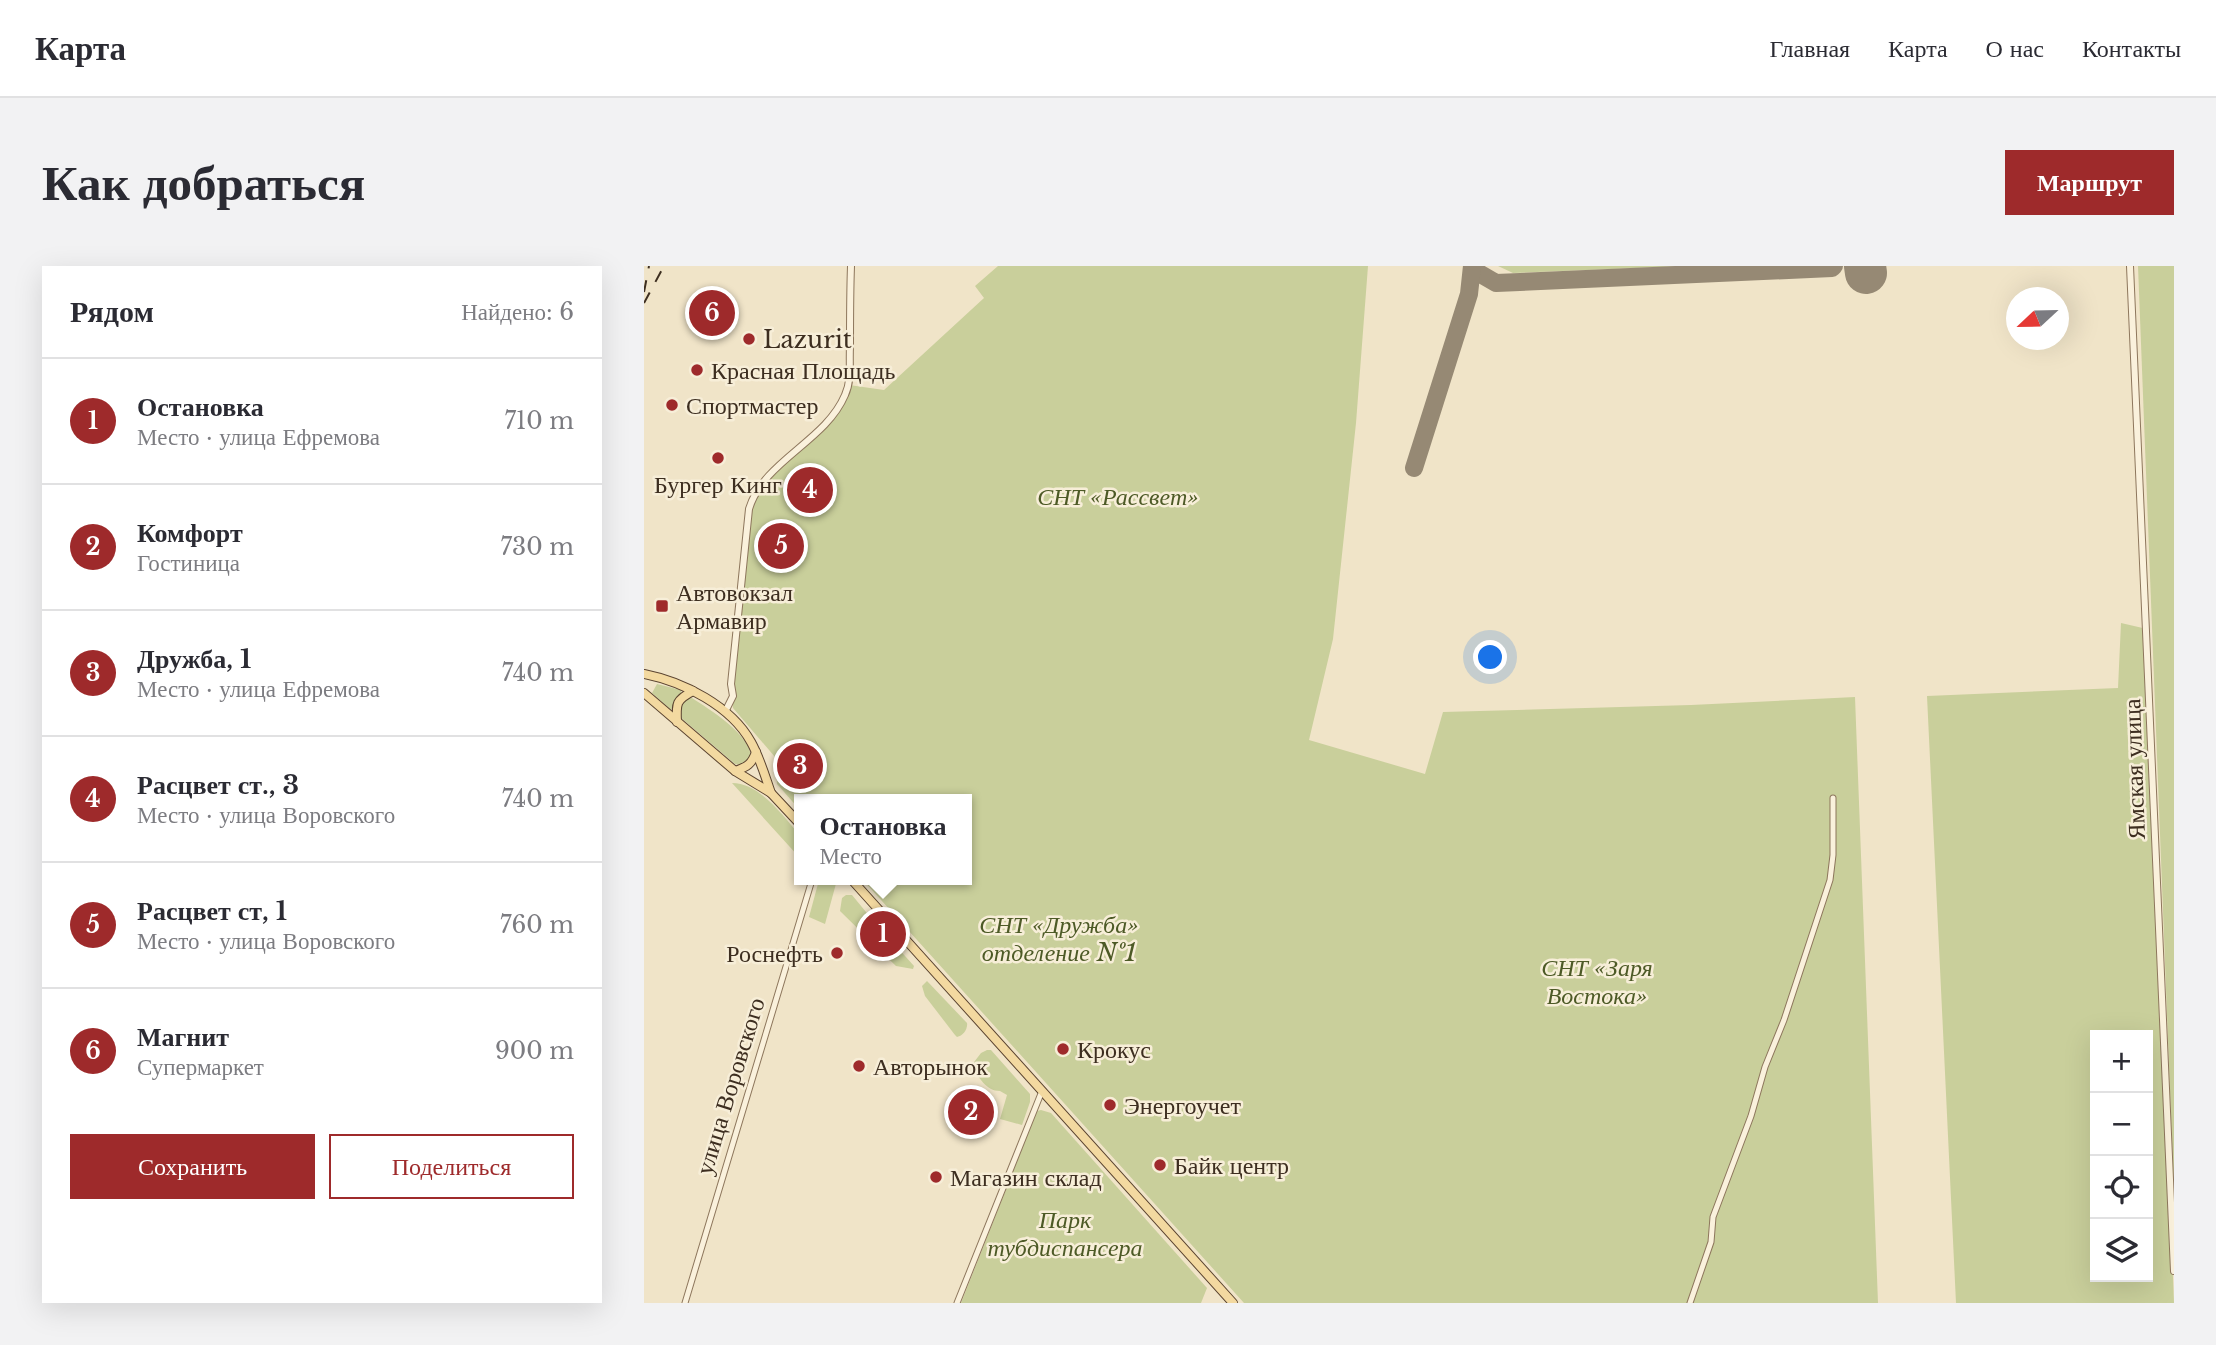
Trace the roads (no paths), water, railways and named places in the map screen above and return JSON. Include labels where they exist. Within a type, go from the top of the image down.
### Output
[{"type":"main road","points":[[644,674],[671,680],[725,712],[750,740],[771,793]]},
{"type":"main road","points":[[677,722],[676,705],[682,697],[693,691]]},
{"type":"main road","points":[[644,693],[735,771],[771,793],[794,818]]},
{"type":"main road","points":[[735,771],[753,761],[756,752]]},
{"type":"main road","points":[[857,885],[1233,1303]]},
{"type":"street","points":[[725,712],[733,696],[731,684],[749,509],[753,495],[763,482],[818,432],[846,393],[849,371],[851,266]]},
{"type":"street","name":"Ямская улица","points":[[2130,266],[2174,1271]]},
{"type":"street","points":[[1690,1303],[1711,1242],[1713,1217],[1751,1115],[1830,880],[1833,799]]},
{"type":"street","name":"улица Воровского","points":[[685,1303],[810,885]]},
{"type":"street","points":[[957,1303],[1042,1091]]},
{"type":"railway","points":[[644,292],[649,266]]},
{"type":"railway","points":[[644,303],[664,266]]},
{"type":"place","name":"Магнит","points":[[712,313]]},
{"type":"place","name":"Lazurit","points":[[749,339]]},
{"type":"place","name":"Красная Площадь","points":[[697,370]]},
{"type":"place","name":"Спортмастер","points":[[672,405]]},
{"type":"place","name":"Бургер Кинг","points":[[718,458]]},
{"type":"place","name":"Расцвет ст., 3","points":[[810,490]]},
{"type":"place","name":"Расцвет ст, 1","points":[[781,546]]},
{"type":"place","name":"Автовокзал Армавир","points":[[662,606]]},
{"type":"place","name":"Дружба, 1","points":[[800,766]]},
{"type":"place","name":"Остановка","points":[[883,934]]},
{"type":"place","name":"Роснефть","points":[[837,953]]},
{"type":"place","name":"Крокус","points":[[1063,1049]]},
{"type":"place","name":"Авторынок","points":[[859,1066]]},
{"type":"place","name":"Энергоучет","points":[[1110,1105]]},
{"type":"place","name":"Комфорт","points":[[971,1112]]},
{"type":"place","name":"Байк центр","points":[[1160,1165]]},
{"type":"place","name":"Магазин склад","points":[[936,1177]]},
{"type":"park label","name":"СНТ «Рассвет»","points":[[1118,496]]},
{"type":"park label","name":"СНТ «Дружба» отделение №1","points":[[1059,938]]},
{"type":"park label","name":"СНТ «Заря Востока»","points":[[1597,981]]},
{"type":"park label","name":"Парк тубдиспансера","points":[[1065,1233]]}]
